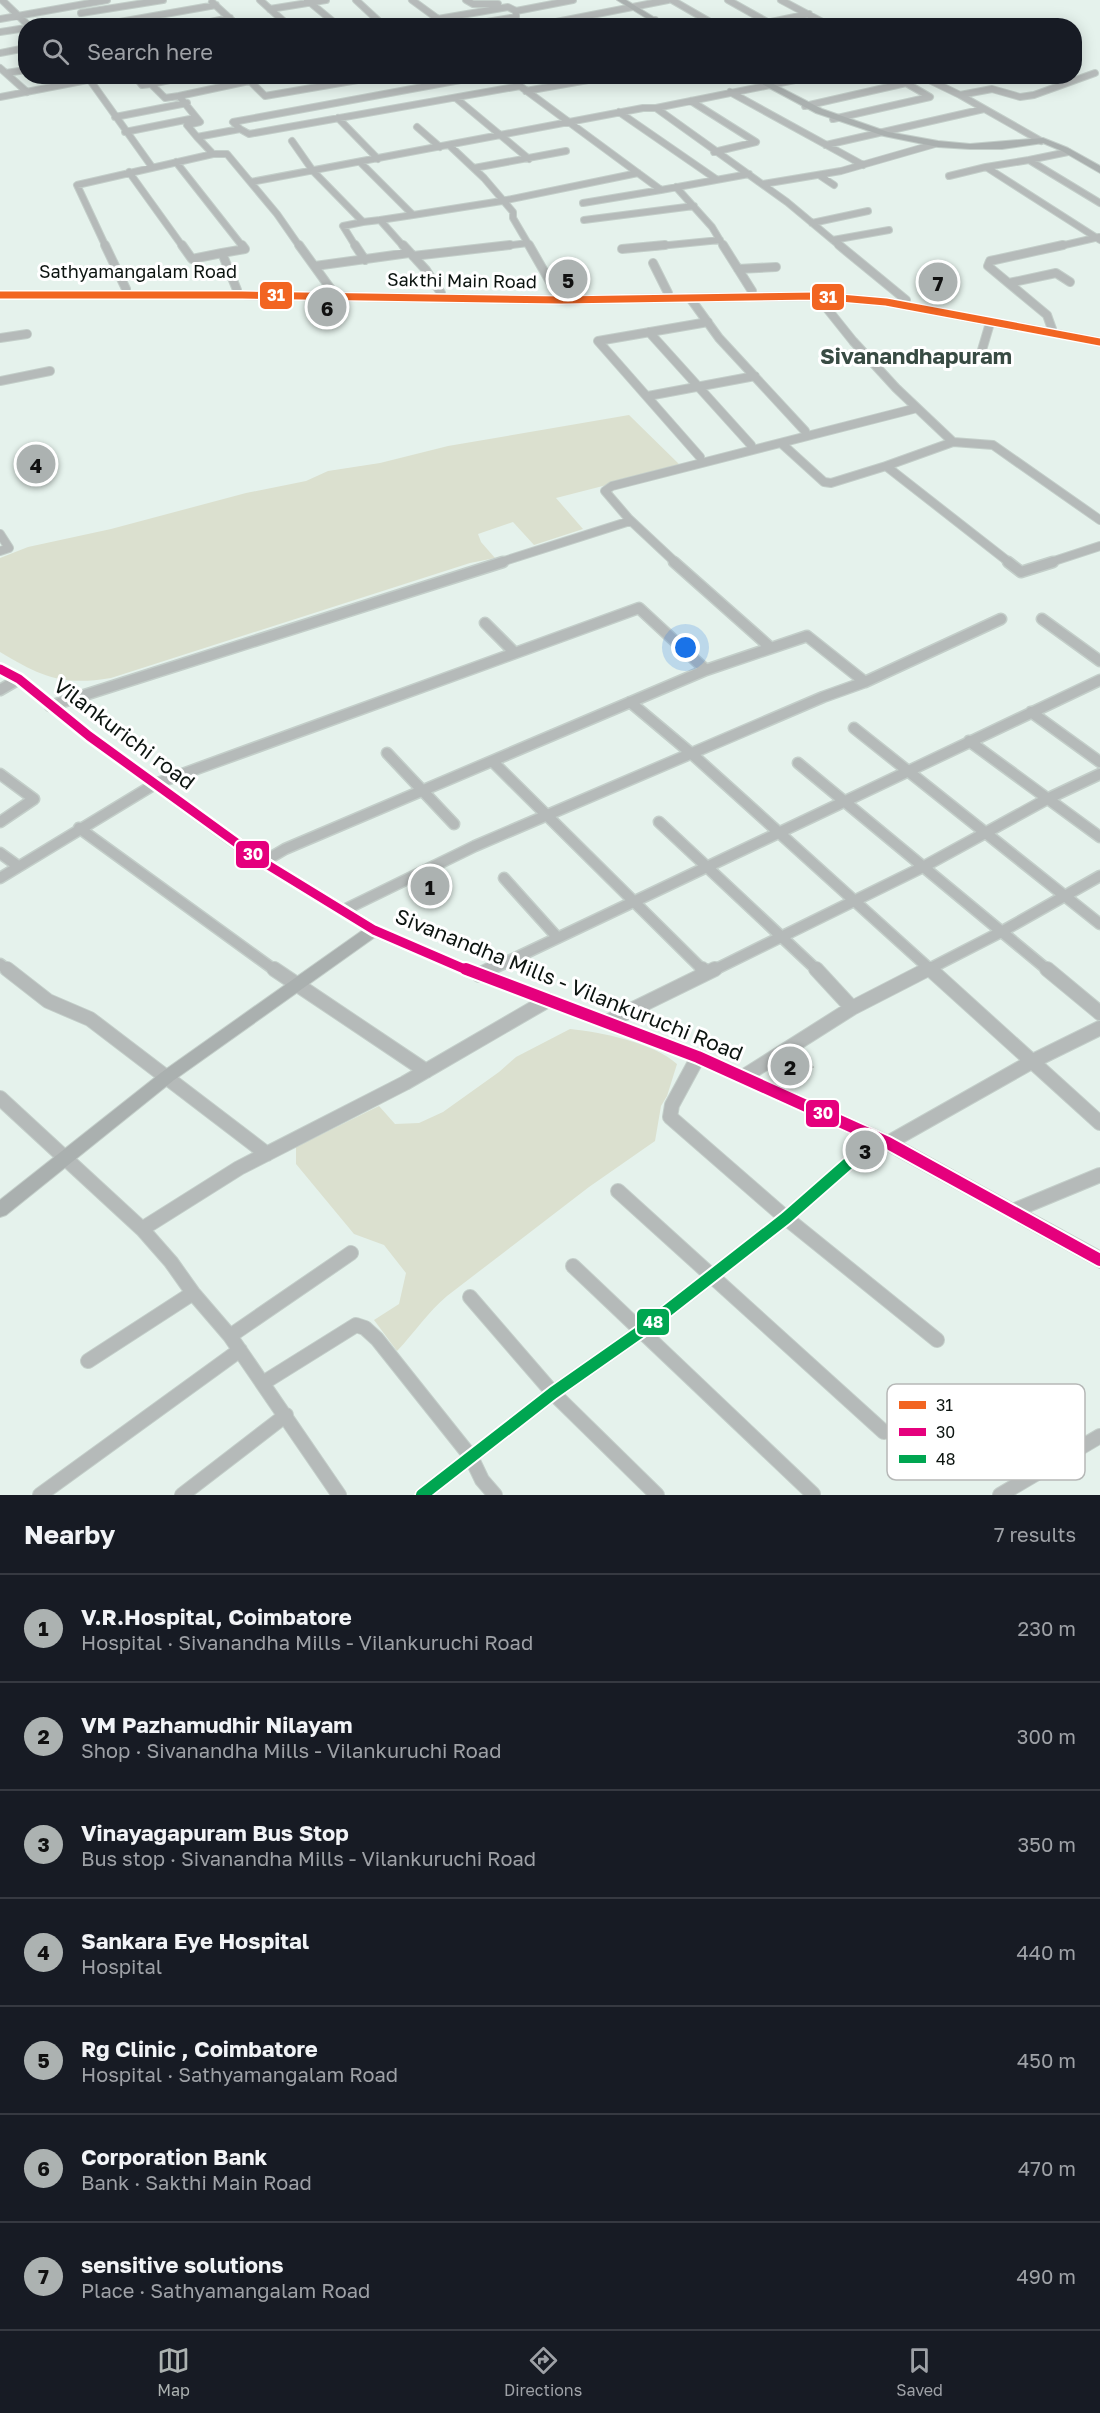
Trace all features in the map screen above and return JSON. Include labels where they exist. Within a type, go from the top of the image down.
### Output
[{"type":"highway","name":"Sathyamangalam Road","points":[[0,290],[237,290],[557,294],[575,297],[814,291],[906,300],[1100,337]]},
{"type":"highway","name":"Sakthi Main Road","points":[[0,295],[690,298],[817,296],[886,302],[1100,342]]},
{"type":"street","points":[[2,0],[20,18]]},
{"type":"street","points":[[0,19],[108,0],[127,18]]},
{"type":"street","points":[[81,13],[163,0]]},
{"type":"street","points":[[209,0],[230,18]]},
{"type":"street","points":[[260,0],[280,18]]},
{"type":"street","points":[[270,9],[308,1],[326,0]]},
{"type":"street","points":[[356,0],[375,18]]},
{"type":"street","points":[[412,0],[437,18]]},
{"type":"street","points":[[466,0],[473,4],[499,4],[516,11],[573,0]]},
{"type":"street","points":[[621,0],[652,18]]},
{"type":"street","points":[[575,18],[670,0],[703,18]]},
{"type":"street","points":[[728,0],[760,18]]},
{"type":"street","points":[[781,0],[816,18]]},
{"type":"street","points":[[308,1],[329,18]]},
{"type":"street","points":[[155,18],[216,5]]},
{"type":"street","points":[[444,18],[508,7]]},
{"type":"street","points":[[510,18],[516,17],[516,11]]},
{"type":"street","points":[[794,18],[809,14]]},
{"type":"street","points":[[0,32],[18,29]]},
{"type":"street","points":[[0,53],[18,50]]},
{"type":"street","points":[[0,68],[18,84]]},
{"type":"street","points":[[6,73],[18,71]]},
{"type":"street","points":[[1082,77],[1095,73]]},
{"type":"street","points":[[18,84],[27,92]]},
{"type":"street","points":[[0,97],[62,84]]},
{"type":"street","points":[[93,84],[114,117],[152,167]]},
{"type":"street","points":[[141,84],[151,84],[165,98],[227,84]]},
{"type":"street","points":[[252,84],[265,96],[339,84]]},
{"type":"street","points":[[438,84],[233,123],[249,134],[457,99],[520,86],[661,190]]},
{"type":"street","points":[[526,91],[566,84]]},
{"type":"street","points":[[762,84],[833,119],[879,133],[935,144],[988,147],[1041,141]]},
{"type":"street","points":[[251,182],[775,84]]},
{"type":"street","points":[[805,106],[902,84]]},
{"type":"street","points":[[833,119],[930,97],[908,84]]},
{"type":"street","points":[[937,84],[1041,141],[1068,152],[1100,170]]},
{"type":"street","points":[[960,95],[992,89],[1014,96],[1028,96],[1063,84]]},
{"type":"street","points":[[318,88],[335,103]]},
{"type":"street","points":[[730,92],[863,165]]},
{"type":"street","points":[[179,96],[187,103],[200,122],[187,125],[213,154]]},
{"type":"street","points":[[457,99],[529,159]]},
{"type":"street","points":[[691,101],[756,142],[714,152]]},
{"type":"street","points":[[114,117],[187,103]]},
{"type":"street","points":[[656,108],[714,152],[763,184],[906,300]]},
{"type":"street","points":[[826,145],[984,108]]},
{"type":"street","points":[[619,112],[716,179]]},
{"type":"street","points":[[125,132],[196,118]]},
{"type":"street","points":[[338,118],[378,159]]},
{"type":"street","points":[[417,127],[440,147]]},
{"type":"street","points":[[197,137],[240,129]]},
{"type":"street","points":[[292,141],[313,171],[363,222]]},
{"type":"street","points":[[763,184],[863,165],[935,144]]},
{"type":"street","points":[[449,145],[474,168],[513,212],[513,218],[557,294]]},
{"type":"street","points":[[474,168],[566,152]]},
{"type":"street","points":[[949,176],[1068,152]]},
{"type":"street","points":[[126,289],[77,185],[213,154],[227,154],[251,182],[333,292]]},
{"type":"street","points":[[1029,160],[1100,203]]},
{"type":"street","points":[[129,172],[192,259],[245,249],[176,162]]},
{"type":"street","points":[[360,162],[413,215]]},
{"type":"street","points":[[986,167],[1099,238]]},
{"type":"street","points":[[365,260],[343,226],[502,201],[638,173]]},
{"type":"street","points":[[583,203],[748,174]]},
{"type":"street","points":[[819,175],[834,185]]},
{"type":"street","points":[[676,187],[720,240],[752,291]]},
{"type":"street","points":[[584,220],[694,206]]},
{"type":"street","points":[[812,223],[868,211]]},
{"type":"street","points":[[380,220],[426,270],[441,293]]},
{"type":"street","points":[[834,240],[890,230]]},
{"type":"street","points":[[1052,329],[1047,315],[988,267],[990,261],[1099,238]]},
{"type":"street","points":[[622,249],[720,240]]},
{"type":"street","points":[[315,266],[528,243]]},
{"type":"street","points":[[222,253],[237,290]]},
{"type":"street","points":[[653,263],[668,293]]},
{"type":"street","points":[[738,269],[776,267]]},
{"type":"street","points":[[1009,284],[1056,273],[1070,282]]},
{"type":"street","points":[[817,296],[853,341],[953,442]]},
{"type":"street","points":[[690,298],[708,322],[805,431]]},
{"type":"street","points":[[700,458],[598,341],[708,322]]},
{"type":"street","points":[[982,350],[990,322]]},
{"type":"street","points":[[649,332],[751,445]]},
{"type":"street","points":[[0,338],[27,334]]},
{"type":"street","points":[[0,381],[51,371]]},
{"type":"street","points":[[648,396],[755,376]]},
{"type":"street","points":[[771,648],[630,521],[606,497],[605,491],[612,486],[917,408]]},
{"type":"street","points":[[781,443],[824,482],[831,483],[953,442],[993,445],[1100,520]]},
{"type":"street","points":[[886,465],[1021,572],[1100,546]]},
{"type":"street","points":[[51,706],[630,521]]},
{"type":"street","points":[[0,534],[9,548],[0,551]]},
{"type":"street","points":[[0,878],[155,784],[639,608],[706,670]]},
{"type":"street","points":[[344,910],[475,846],[823,697],[865,682],[1001,619]]},
{"type":"street","points":[[1042,619],[1100,661]]},
{"type":"street","points":[[485,623],[515,653]]},
{"type":"street","points":[[263,862],[285,849],[706,670],[807,636],[865,682]]},
{"type":"street","name":"Vilankurichi road","points":[[0,669],[19,679],[51,706],[223,834]]},
{"type":"street","points":[[0,690],[19,679]]},
{"type":"street","points":[[479,975],[1100,680]]},
{"type":"street","points":[[630,702],[692,754],[1100,1123]]},
{"type":"street","points":[[1031,712],[1100,762]]},
{"type":"street","points":[[854,728],[1100,924]]},
{"type":"street","points":[[969,741],[1100,837]]},
{"type":"street","points":[[387,753],[454,824]]},
{"type":"street","points":[[493,762],[546,817],[636,901],[706,973]]},
{"type":"street","points":[[798,763],[1100,1013]]},
{"type":"street","points":[[0,774],[34,799],[0,822]]},
{"type":"street","points":[[607,1022],[923,867],[1049,798],[1100,774]]},
{"type":"street","points":[[659,822],[782,936],[852,1008]]},
{"type":"street","points":[[80,828],[294,984],[426,1071]]},
{"type":"street","name":"Sivanandha Mills - Vilankuruchi Road","points":[[223,834],[263,862],[374,930],[479,975],[698,1057],[743,1077],[882,1141],[1100,1260]]},
{"type":"street","points":[[0,853],[18,866]]},
{"type":"street","points":[[743,1077],[852,1008],[1001,932],[1100,876]]},
{"type":"street","points":[[504,878],[557,937]]},
{"type":"street","points":[[0,1210],[67,1159],[168,1076],[294,984],[374,930]]},
{"type":"street","points":[[0,964],[48,1001],[90,1019],[168,1076],[267,1154]]},
{"type":"street","points":[[142,1229],[239,1168],[426,1071],[548,1000]]},
{"type":"street","points":[[422,1495],[553,1393],[640,1332],[882,1141],[1100,1028]]},
{"type":"street","points":[[698,1057],[672,1105],[670,1118],[786,1218],[937,1340]]},
{"type":"street","points":[[0,1098],[142,1229],[171,1262],[193,1293],[230,1336],[339,1495]]},
{"type":"street","points":[[1012,1211],[1100,1175]]},
{"type":"street","points":[[618,1191],[884,1432]]},
{"type":"street","points":[[230,1336],[351,1252]]},
{"type":"street","points":[[573,1266],[813,1494]]},
{"type":"street","points":[[87,1361],[193,1293]]},
{"type":"street","points":[[470,1297],[553,1393],[657,1495]]},
{"type":"street","points":[[263,1383],[356,1325],[364,1328],[377,1339],[471,1457],[482,1480],[495,1495]]},
{"type":"street","points":[[40,1495],[240,1350]]},
{"type":"street","points":[[182,1495],[286,1415]]},
{"type":"street","points":[[1000,1495],[1027,1480]]},
{"type":"green space","points":[[629,415],[681,466],[556,498],[583,529],[534,545],[513,522],[478,534],[481,542],[495,558],[470,563],[111,678],[65,680],[28,668],[0,652],[0,558],[28,547],[111,529],[246,493],[306,481],[328,471],[380,463],[448,446]]},
{"type":"green space","points":[[570,1029],[641,1044],[677,1064],[667,1096],[661,1106],[655,1141],[589,1187],[447,1296],[397,1351],[374,1320],[399,1304],[406,1273],[384,1245],[354,1234],[296,1164],[296,1147],[379,1106],[395,1124],[419,1123],[443,1112],[516,1057]]},
{"type":"building","points":[[799,1052],[813,1067],[783,1082],[772,1069]]},
{"type":"transit line","name":"31","points":[[0,295],[242,295],[561,300],[817,296],[886,302],[1100,342]]},
{"type":"transit line","name":"30","points":[[0,669],[19,679],[89,736],[263,862],[374,930],[479,975],[698,1057],[888,1143],[1100,1260]]},
{"type":"transit line","name":"48","points":[[422,1495],[553,1393],[640,1332],[786,1218],[876,1139]]},
{"type":"place","name":"Rg Clinic , Coimbatore","points":[[568,279]]},
{"type":"place","name":"sensitive solutions","points":[[938,282]]},
{"type":"place","name":"Corporation Bank","points":[[327,307]]},
{"type":"place","name":"Sankara Eye Hospital","points":[[36,464]]},
{"type":"place","name":"V.R.Hospital, Coimbatore","points":[[430,886]]},
{"type":"place","name":"VM Pazhamudhir Nilayam","points":[[790,1066]]},
{"type":"place","name":"Vinayagapuram Bus Stop","points":[[865,1150]]},
{"type":"district","name":"Sivanandhapuram","points":[[916,356]]}]
